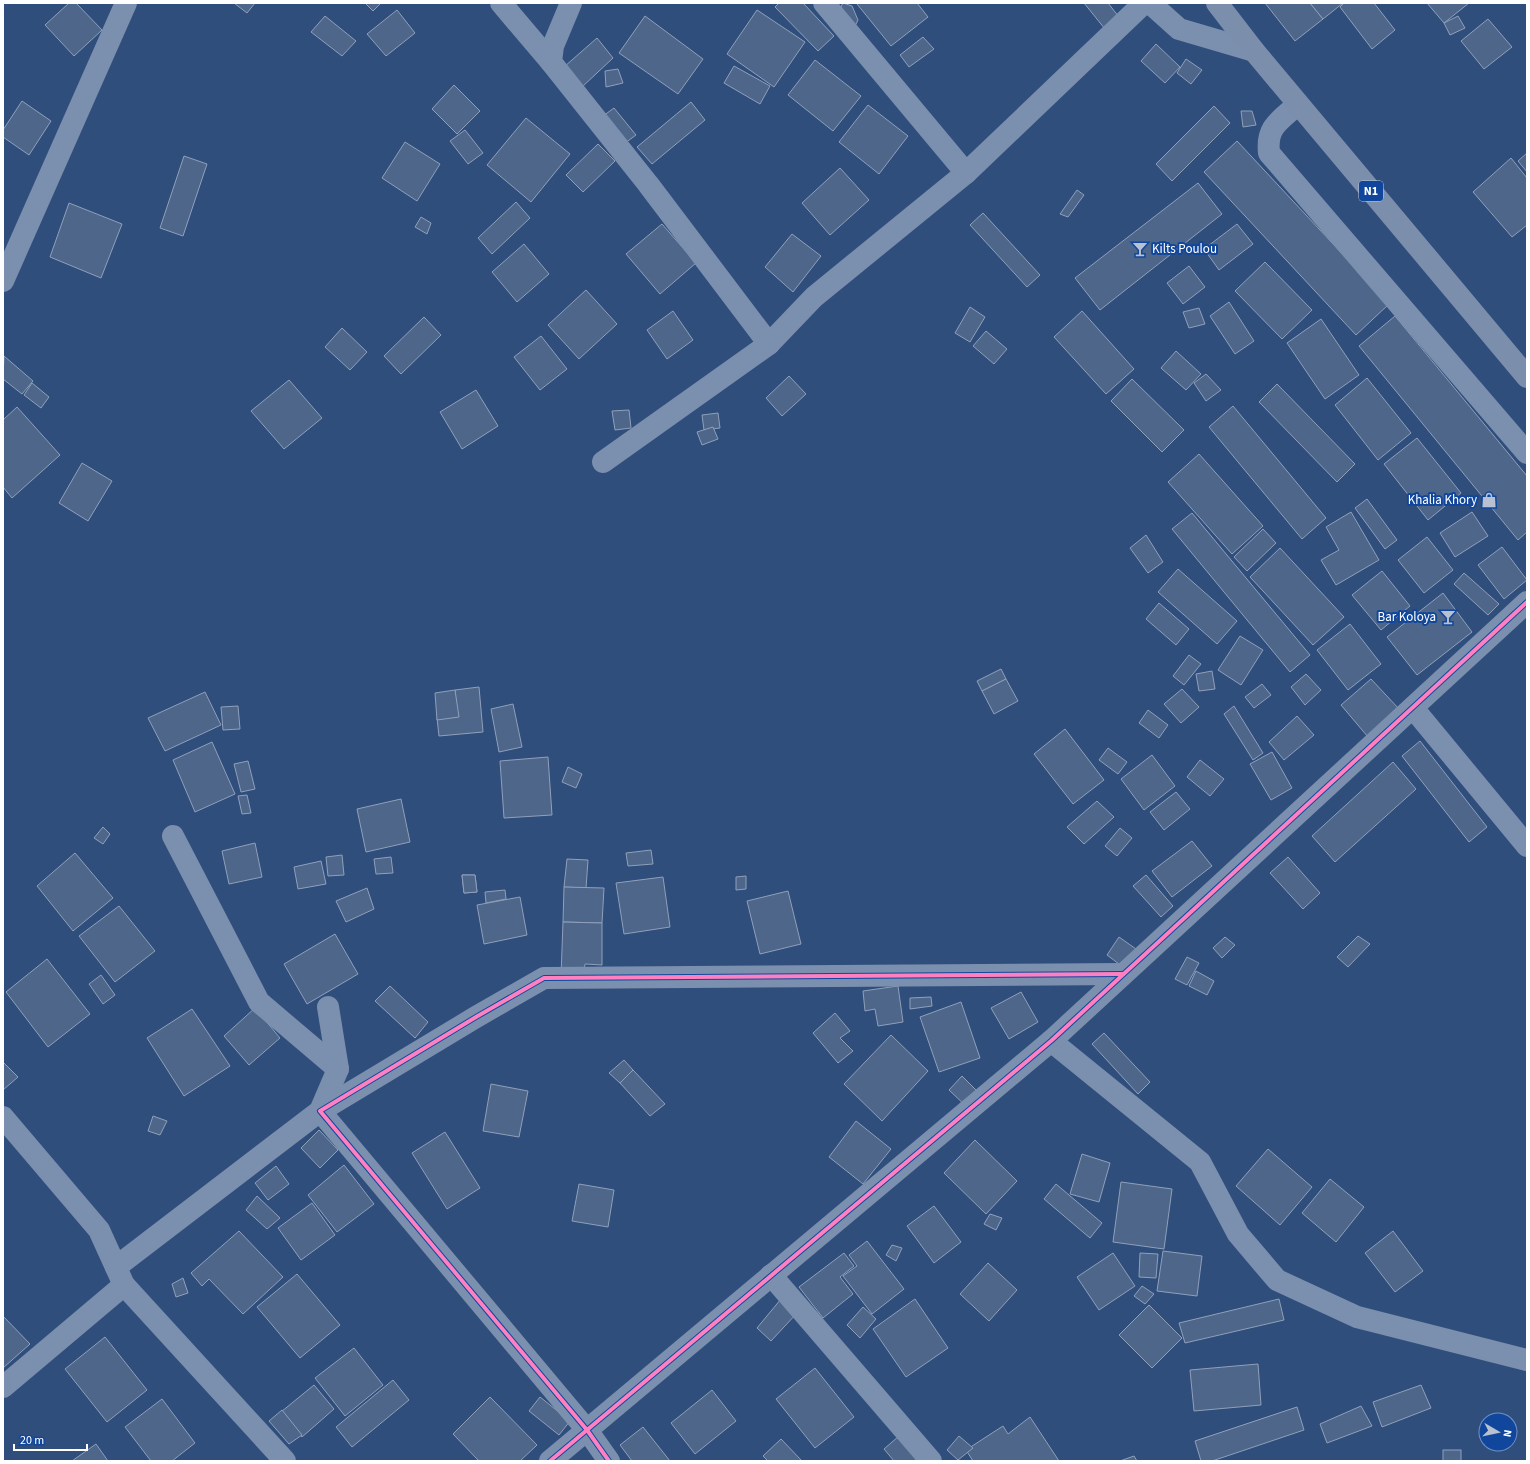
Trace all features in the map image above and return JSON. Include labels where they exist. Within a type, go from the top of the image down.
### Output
[{"type":"highway","name":"N1","points":[[1217,3],[1254,51],[1527,377]]},
{"type":"street","points":[[3,281],[126,3]]},
{"type":"street","points":[[501,3],[551,62],[648,184],[769,344]]},
{"type":"street","points":[[551,62],[553,46],[571,3]]},
{"type":"street","points":[[824,3],[966,173]]},
{"type":"street","points":[[603,462],[769,344],[814,297],[966,173],[1144,3]]},
{"type":"street","points":[[1150,3],[1179,29],[1254,51]]},
{"type":"street","points":[[1298,104],[1270,130],[1267,140],[1269,153],[1527,453]]},
{"type":"street","points":[[550,1461],[1051,1041],[1527,602]]},
{"type":"street","points":[[1413,708],[1527,846]]},
{"type":"street","points":[[172,836],[259,1002],[338,1069]]},
{"type":"street","points":[[3,1387],[120,1276],[320,1111],[544,978],[1123,974]]},
{"type":"street","points":[[320,1111],[338,1069],[328,1007]]},
{"type":"street","points":[[1051,1041],[1200,1162],[1238,1234],[1277,1280],[1357,1317],[1527,1360]]},
{"type":"street","points":[[320,1111],[587,1430],[609,1461]]},
{"type":"street","points":[[3,1117],[99,1230],[120,1276],[285,1461]]},
{"type":"street","points":[[771,1275],[931,1461]]},
{"type":"building","points":[[69,3],[76,3],[102,30],[74,56],[45,25]]},
{"type":"building","points":[[234,3],[255,3],[247,13]]},
{"type":"building","points":[[365,3],[381,3],[373,11]]},
{"type":"building","points":[[779,3],[803,3],[834,36],[818,51],[775,7]]},
{"type":"building","points":[[843,3],[852,6],[858,20],[855,26],[837,14]]},
{"type":"building","points":[[917,3],[928,17],[891,46],[857,4]]},
{"type":"building","points":[[1084,3],[1108,3],[1119,17],[1105,29]]},
{"type":"building","points":[[1265,3],[1310,3],[1323,19],[1295,41]]},
{"type":"building","points":[[1310,3],[1343,3],[1323,19]]},
{"type":"building","points":[[1344,3],[1374,3],[1395,30],[1372,49],[1340,7]]},
{"type":"building","points":[[1427,3],[1469,3],[1444,23]]},
{"type":"building","points":[[397,10],[415,33],[386,56],[367,34]]},
{"type":"building","points":[[757,10],[805,42],[774,87],[727,54]]},
{"type":"building","points":[[325,16],[356,41],[342,56],[311,32]]},
{"type":"building","points":[[645,16],[703,59],[678,94],[619,53]]},
{"type":"building","points":[[1458,16],[1465,28],[1450,35],[1444,23]]},
{"type":"building","points":[[1488,19],[1512,47],[1484,69],[1461,41]]},
{"type":"building","points":[[923,37],[934,49],[909,67],[900,55]]},
{"type":"building","points":[[597,38],[613,58],[582,87],[564,67]]},
{"type":"building","points":[[1156,44],[1180,67],[1165,83],[1141,61]]},
{"type":"building","points":[[1186,59],[1202,70],[1191,84],[1177,73]]},
{"type":"building","points":[[815,60],[861,96],[833,131],[788,95]]},
{"type":"building","points":[[734,66],[770,86],[760,104],[724,83]]},
{"type":"building","points":[[618,69],[623,83],[606,87],[605,71]]},
{"type":"building","points":[[454,85],[480,111],[457,134],[432,109]]},
{"type":"building","points":[[22,101],[51,121],[29,155],[3,137],[3,130]]},
{"type":"building","points":[[691,102],[705,120],[652,164],[637,147]]},
{"type":"building","points":[[868,105],[908,136],[879,174],[839,142]]},
{"type":"building","points":[[1214,106],[1230,123],[1172,181],[1156,164]]},
{"type":"building","points":[[614,108],[636,135],[621,146],[599,119]]},
{"type":"building","points":[[1241,111],[1252,111],[1256,125],[1243,127]]},
{"type":"building","points":[[526,118],[570,154],[531,202],[487,165]]},
{"type":"building","points":[[465,130],[483,153],[468,164],[450,141]]},
{"type":"building","points":[[1237,141],[1389,304],[1356,335],[1204,172]]},
{"type":"building","points":[[405,142],[440,164],[417,201],[382,178]]},
{"type":"building","points":[[598,144],[615,161],[583,192],[566,175]]},
{"type":"building","points":[[1527,153],[1527,172],[1518,161]]},
{"type":"building","points":[[184,156],[207,164],[183,236],[160,228]]},
{"type":"building","points":[[1511,158],[1527,178],[1527,225],[1512,237],[1473,192]]},
{"type":"building","points":[[840,168],[869,200],[830,235],[802,203]]},
{"type":"building","points":[[1198,183],[1222,214],[1100,310],[1075,278]]},
{"type":"building","points":[[1077,190],[1084,195],[1068,217],[1060,214]]},
{"type":"building","points":[[516,202],[530,218],[492,254],[478,238]]},
{"type":"building","points":[[69,203],[122,224],[101,278],[50,257]]},
{"type":"building","points":[[983,213],[1040,275],[1027,287],[970,225]]},
{"type":"building","points":[[421,217],[431,223],[427,234],[415,227]]},
{"type":"building","points":[[662,224],[696,263],[660,294],[626,254]]},
{"type":"building","points":[[1237,224],[1253,244],[1219,270],[1204,249]]},
{"type":"building","points":[[792,234],[821,256],[793,292],[765,267]]},
{"type":"building","points":[[524,244],[549,274],[517,302],[492,272]]},
{"type":"building","points":[[1265,262],[1312,310],[1282,339],[1235,291]]},
{"type":"building","points":[[1189,266],[1205,287],[1183,304],[1167,283]]},
{"type":"building","points":[[586,290],[617,324],[579,359],[548,325]]},
{"type":"building","points":[[1229,302],[1254,341],[1235,354],[1210,316]]},
{"type":"building","points":[[970,307],[985,317],[970,342],[955,333]]},
{"type":"building","points":[[1199,308],[1205,324],[1189,328],[1183,312]]},
{"type":"building","points":[[673,311],[693,340],[667,359],[647,330]]},
{"type":"building","points":[[1082,311],[1134,369],[1106,394],[1054,337]]},
{"type":"building","points":[[1395,316],[1527,476],[1527,532],[1518,540],[1359,346]]},
{"type":"building","points":[[424,317],[441,335],[401,374],[384,356]]},
{"type":"building","points":[[1321,319],[1359,375],[1325,399],[1287,343]]},
{"type":"building","points":[[342,328],[367,352],[350,370],[325,347]]},
{"type":"building","points":[[986,331],[1007,349],[994,364],[973,346]]},
{"type":"building","points":[[541,336],[567,369],[540,390],[514,357]]},
{"type":"building","points":[[1176,351],[1201,374],[1186,390],[1161,368]]},
{"type":"building","points":[[4,356],[33,381],[22,394],[3,379]]},
{"type":"building","points":[[1206,374],[1221,390],[1206,401],[1194,383]]},
{"type":"building","points":[[789,376],[806,394],[782,416],[766,398]]},
{"type":"building","points":[[1367,378],[1411,433],[1378,460],[1335,405]]},
{"type":"building","points":[[1132,379],[1184,430],[1162,452],[1111,401]]},
{"type":"building","points":[[289,380],[322,418],[284,449],[251,411]]},
{"type":"building","points":[[32,383],[49,397],[41,408],[24,395]]},
{"type":"building","points":[[1277,384],[1355,464],[1337,482],[1259,402]]},
{"type":"building","points":[[476,390],[498,426],[462,449],[440,412]]},
{"type":"building","points":[[1233,406],[1326,518],[1302,539],[1209,427]]},
{"type":"building","points":[[17,407],[60,455],[12,498],[3,487],[3,420]]},
{"type":"building","points":[[629,410],[631,428],[615,430],[612,411]]},
{"type":"building","points":[[718,413],[720,428],[704,430],[702,415]]},
{"type":"building","points":[[713,427],[718,439],[702,445],[697,432]]},
{"type":"building","points":[[1417,438],[1461,493],[1428,520],[1384,464]]},
{"type":"building","points":[[1199,454],[1263,526],[1232,554],[1168,482]]},
{"type":"building","points":[[82,463],[112,481],[88,521],[59,503]]},
{"type":"building","points":[[1367,499],[1397,540],[1385,549],[1355,508]]},
{"type":"building","points":[[1351,512],[1379,560],[1336,585],[1321,560],[1339,550],[1326,527]]},
{"type":"building","points":[[1472,512],[1488,536],[1455,557],[1440,533]]},
{"type":"building","points":[[1192,513],[1310,655],[1290,672],[1172,529]]},
{"type":"building","points":[[1263,529],[1276,543],[1247,571],[1234,557]]},
{"type":"building","points":[[1146,535],[1163,562],[1148,573],[1130,548]]},
{"type":"building","points":[[1427,537],[1453,570],[1424,593],[1398,560]]},
{"type":"building","points":[[1502,547],[1527,580],[1504,599],[1478,565]]},
{"type":"building","points":[[1280,548],[1344,617],[1313,645],[1250,577]]},
{"type":"building","points":[[1178,569],[1237,621],[1217,644],[1158,592]]},
{"type":"building","points":[[1382,571],[1410,606],[1381,630],[1352,595]]},
{"type":"building","points":[[1464,573],[1499,604],[1488,615],[1454,584]]},
{"type":"building","points":[[1443,593],[1472,632],[1417,675],[1387,637]]},
{"type":"building","points":[[1159,603],[1189,629],[1176,645],[1146,619]]},
{"type":"building","points":[[1350,624],[1381,664],[1348,690],[1317,650]]},
{"type":"building","points":[[1240,636],[1263,650],[1241,685],[1218,670]]},
{"type":"building","points":[[1189,655],[1201,664],[1184,685],[1173,676]]},
{"type":"building","points":[[1001,669],[1006,679],[982,691],[977,681]]},
{"type":"building","points":[[1212,671],[1215,689],[1199,691],[1196,674]]},
{"type":"building","points":[[1306,674],[1321,690],[1305,705],[1291,687]]},
{"type":"building","points":[[1006,679],[1018,701],[994,714],[982,691]]},
{"type":"building","points":[[1371,679],[1399,709],[1368,737],[1341,705]]},
{"type":"building","points":[[1262,684],[1271,695],[1254,708],[1245,697]]},
{"type":"building","points":[[479,687],[483,732],[439,736],[437,718],[457,717],[455,690]]},
{"type":"building","points":[[1182,689],[1199,707],[1181,723],[1164,704]]},
{"type":"building","points":[[455,690],[459,717],[437,720],[435,693]]},
{"type":"building","points":[[205,692],[221,725],[165,751],[148,718]]},
{"type":"building","points":[[513,704],[522,747],[499,752],[491,709]]},
{"type":"building","points":[[238,706],[240,729],[223,730],[221,707]]},
{"type":"building","points":[[1234,706],[1263,753],[1253,760],[1224,714]]},
{"type":"building","points":[[1148,710],[1168,725],[1159,738],[1139,723]]},
{"type":"building","points":[[1297,716],[1314,735],[1284,760],[1269,742]]},
{"type":"building","points":[[1065,729],[1104,780],[1073,804],[1034,754]]},
{"type":"building","points":[[1420,741],[1487,827],[1469,842],[1402,756]]},
{"type":"building","points":[[212,742],[235,794],[195,812],[173,760]]},
{"type":"building","points":[[1108,748],[1127,762],[1118,774],[1099,760]]},
{"type":"building","points":[[1272,752],[1292,788],[1271,800],[1250,764]]},
{"type":"building","points":[[1152,755],[1175,786],[1144,810],[1121,779]]},
{"type":"building","points":[[548,757],[552,815],[504,818],[500,761]]},
{"type":"building","points":[[1200,760],[1224,779],[1210,796],[1187,777]]},
{"type":"building","points":[[248,761],[255,789],[241,792],[234,764]]},
{"type":"building","points":[[1393,762],[1416,789],[1335,862],[1312,836]]},
{"type":"building","points":[[568,767],[582,774],[576,788],[562,782]]},
{"type":"building","points":[[1176,792],[1190,809],[1164,830],[1150,812]]},
{"type":"building","points":[[247,795],[251,813],[242,814],[238,796]]},
{"type":"building","points":[[401,799],[410,842],[366,852],[357,809]]},
{"type":"building","points":[[1097,801],[1114,817],[1084,844],[1067,827]]},
{"type":"building","points":[[103,827],[110,834],[103,844],[94,838]]},
{"type":"building","points":[[1120,828],[1132,838],[1117,856],[1105,846]]},
{"type":"building","points":[[1192,841],[1212,866],[1172,897],[1152,871]]},
{"type":"building","points":[[255,843],[262,877],[229,884],[222,851]]},
{"type":"building","points":[[651,850],[653,864],[628,866],[626,853]]},
{"type":"building","points":[[75,853],[113,898],[73,931],[37,886]]},
{"type":"building","points":[[342,855],[344,875],[328,876],[326,857]]},
{"type":"building","points":[[391,857],[393,873],[376,874],[374,859]]},
{"type":"building","points":[[1288,857],[1320,893],[1303,909],[1270,873]]},
{"type":"building","points":[[567,859],[588,860],[586,888],[564,887]]},
{"type":"building","points":[[321,861],[326,884],[298,889],[294,867]]},
{"type":"building","points":[[462,875],[475,875],[477,892],[464,893]]},
{"type":"building","points":[[462,875],[475,875],[477,892],[464,893]]},
{"type":"building","points":[[1146,875],[1173,906],[1161,917],[1133,886]]},
{"type":"building","points":[[746,876],[746,889],[736,890],[736,877]]},
{"type":"building","points":[[663,877],[670,927],[624,934],[616,883]]},
{"type":"building","points":[[564,887],[604,888],[602,923],[563,922]]},
{"type":"building","points":[[367,888],[374,909],[346,922],[336,901]]},
{"type":"building","points":[[505,890],[506,899],[486,903],[485,892]]},
{"type":"building","points":[[788,891],[801,944],[760,954],[747,901]]},
{"type":"building","points":[[520,897],[527,935],[484,944],[477,905]]},
{"type":"building","points":[[119,906],[155,951],[115,982],[79,936]]},
{"type":"building","points":[[563,922],[602,923],[602,965],[585,964],[583,977],[561,976]]},
{"type":"building","points":[[335,934],[358,974],[307,1004],[284,964]]},
{"type":"building","points":[[1358,936],[1370,944],[1348,967],[1337,957]]},
{"type":"building","points":[[1119,937],[1136,949],[1123,967],[1107,955]]},
{"type":"building","points":[[1225,937],[1235,945],[1222,958],[1213,948]]},
{"type":"building","points":[[1187,957],[1199,963],[1187,985],[1175,979]]},
{"type":"building","points":[[47,959],[90,1014],[48,1047],[6,992]]},
{"type":"building","points":[[1196,971],[1214,981],[1207,995],[1189,986]]},
{"type":"building","points":[[101,975],[115,995],[103,1004],[89,984]]},
{"type":"building","points":[[390,986],[428,1022],[415,1038],[375,1001]]},
{"type":"building","points":[[898,986],[903,1022],[878,1026],[875,1009],[865,1011],[863,991]]},
{"type":"building","points":[[1021,992],[1038,1022],[1009,1039],[991,1008]]},
{"type":"building","points":[[931,997],[932,1006],[910,1009],[910,998]]},
{"type":"building","points":[[961,1002],[980,1058],[939,1072],[920,1017]]},
{"type":"building","points":[[255,1008],[280,1038],[249,1065],[224,1036]]},
{"type":"building","points":[[192,1009],[230,1066],[184,1096],[147,1038]]},
{"type":"building","points":[[835,1013],[850,1031],[840,1038],[853,1051],[838,1063],[813,1033]]},
{"type":"building","points":[[1104,1033],[1150,1082],[1138,1094],[1092,1044]]},
{"type":"building","points":[[891,1035],[928,1071],[882,1121],[844,1084]]},
{"type":"building","points":[[624,1060],[633,1070],[620,1083],[609,1073]]},
{"type":"building","points":[[3,1062],[18,1077],[3,1090]]},
{"type":"building","points":[[633,1070],[665,1104],[650,1116],[620,1083]]},
{"type":"building","points":[[962,1076],[981,1095],[968,1108],[949,1090]]},
{"type":"building","points":[[491,1084],[528,1091],[519,1137],[483,1131]]},
{"type":"building","points":[[153,1116],[167,1121],[160,1135],[148,1131]]},
{"type":"building","points":[[856,1121],[891,1149],[863,1184],[829,1157]]},
{"type":"building","points":[[319,1130],[338,1150],[320,1168],[301,1148]]},
{"type":"building","points":[[445,1132],[480,1188],[447,1209],[412,1153]]},
{"type":"building","points":[[975,1140],[1017,1181],[986,1214],[944,1173]]},
{"type":"building","points":[[1268,1149],[1312,1187],[1280,1225],[1236,1186]]},
{"type":"building","points":[[1082,1154],[1110,1163],[1099,1202],[1070,1194]]},
{"type":"building","points":[[344,1165],[374,1204],[337,1232],[308,1195]]},
{"type":"building","points":[[276,1166],[289,1184],[268,1200],[255,1183]]},
{"type":"building","points":[[1330,1179],[1364,1207],[1336,1242],[1302,1213]]},
{"type":"building","points":[[1121,1182],[1172,1189],[1164,1249],[1113,1242]]},
{"type":"building","points":[[579,1184],[614,1190],[608,1227],[572,1221]]},
{"type":"building","points":[[1056,1184],[1102,1223],[1090,1238],[1044,1199]]},
{"type":"building","points":[[257,1196],[280,1218],[267,1229],[246,1210]]},
{"type":"building","points":[[312,1203],[335,1235],[301,1260],[278,1228]]},
{"type":"building","points":[[934,1206],[961,1242],[934,1263],[907,1226]]},
{"type":"building","points":[[990,1214],[1002,1218],[996,1230],[984,1224]]},
{"type":"building","points":[[239,1231],[283,1277],[243,1314],[209,1279],[202,1286],[191,1273]]},
{"type":"building","points":[[1393,1231],[1423,1271],[1395,1292],[1365,1253]]},
{"type":"building","points":[[867,1241],[904,1289],[872,1314],[843,1276],[857,1266],[849,1255]]},
{"type":"building","points":[[892,1245],[902,1248],[896,1261],[886,1255]]},
{"type":"building","points":[[1163,1251],[1202,1256],[1197,1296],[1157,1291]]},
{"type":"building","points":[[844,1253],[854,1266],[840,1277],[853,1294],[823,1318],[799,1287]]},
{"type":"building","points":[[1113,1253],[1135,1286],[1099,1310],[1077,1277]]},
{"type":"building","points":[[1140,1253],[1158,1254],[1156,1278],[1139,1277]]},
{"type":"building","points":[[988,1263],[1017,1290],[989,1321],[960,1294]]},
{"type":"building","points":[[297,1274],[340,1325],[300,1358],[257,1307]]},
{"type":"building","points":[[183,1278],[188,1293],[176,1297],[172,1284]]},
{"type":"building","points":[[1142,1286],[1154,1294],[1145,1304],[1134,1296]]},
{"type":"building","points":[[781,1299],[797,1313],[771,1341],[757,1328]]},
{"type":"building","points":[[915,1299],[948,1348],[906,1377],[873,1329]]},
{"type":"building","points":[[1279,1299],[1284,1320],[1185,1343],[1179,1323]]},
{"type":"building","points":[[1149,1305],[1182,1338],[1152,1368],[1119,1335]]},
{"type":"building","points":[[863,1307],[876,1319],[860,1338],[847,1325]]},
{"type":"building","points":[[3,1316],[30,1344],[3,1368]]},
{"type":"building","points":[[105,1337],[147,1390],[107,1422],[65,1369]]},
{"type":"building","points":[[354,1348],[383,1385],[345,1416],[315,1378]]},
{"type":"building","points":[[1258,1364],[1261,1405],[1194,1411],[1190,1370]]},
{"type":"building","points":[[815,1368],[854,1417],[815,1448],[776,1399]]},
{"type":"building","points":[[393,1380],[409,1400],[352,1447],[336,1427]]},
{"type":"building","points":[[314,1385],[334,1409],[302,1437],[281,1412]]},
{"type":"building","points":[[1421,1385],[1431,1408],[1382,1427],[1373,1402]]},
{"type":"building","points":[[712,1390],[736,1421],[695,1454],[671,1423]]},
{"type":"building","points":[[490,1397],[537,1445],[520,1461],[479,1461],[453,1434]]},
{"type":"building","points":[[540,1397],[570,1421],[559,1435],[529,1411]]},
{"type":"building","points":[[162,1399],[195,1443],[172,1461],[151,1461],[125,1427]]},
{"type":"building","points":[[1361,1406],[1372,1426],[1327,1443],[1320,1424]]},
{"type":"building","points":[[1297,1407],[1304,1430],[1212,1461],[1201,1461],[1195,1441]]},
{"type":"building","points":[[282,1410],[302,1435],[289,1444],[269,1421]]},
{"type":"building","points":[[1030,1417],[1059,1461],[973,1461],[966,1450],[1003,1426],[1008,1434]]},
{"type":"building","points":[[643,1427],[670,1461],[632,1461],[620,1445]]},
{"type":"building","points":[[899,1436],[917,1458],[914,1461],[894,1461],[884,1449]]},
{"type":"building","points":[[959,1436],[973,1448],[958,1460],[947,1450]]},
{"type":"building","points":[[781,1439],[802,1461],[768,1461],[763,1456]]},
{"type":"building","points":[[96,1444],[108,1461],[72,1461]]},
{"type":"building","points":[[1443,1450],[1461,1450],[1461,1461],[1443,1461]]},
{"type":"building","points":[[1134,1456],[1137,1461],[1120,1461]]},
{"type":"cycle path","points":[[550,1461],[1051,1041],[1527,602]]},
{"type":"cycle path","points":[[609,1461],[587,1430],[320,1111],[544,978],[1123,974]]},
{"type":"place","name":"Kilts Poulou","points":[[1140,249]]},
{"type":"place","name":"Khalia Khory","points":[[1489,500]]},
{"type":"place","name":"Bar Koloya","points":[[1448,617]]}]
